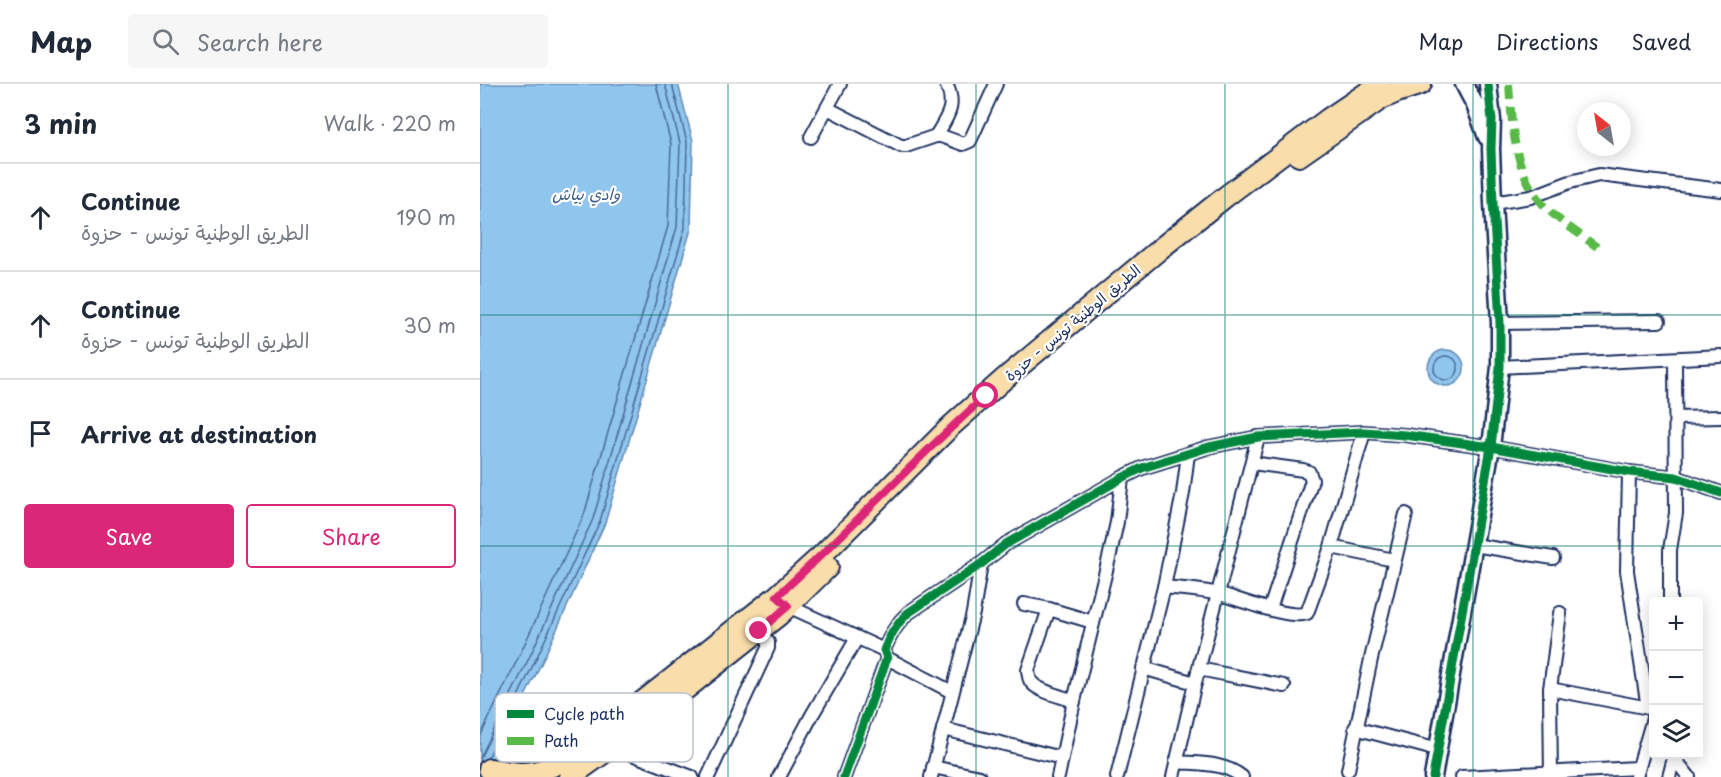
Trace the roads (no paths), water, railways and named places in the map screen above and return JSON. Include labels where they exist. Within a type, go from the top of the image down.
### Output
[{"type":"main road","name":"الطريق الوطنية تونس - حزوة","points":[[1145,270],[1288,148],[1380,84]]},
{"type":"main road","name":"الطريق الوطنية تونس - حزوة","points":[[681,693],[759,631],[820,557],[951,426],[1004,379],[1145,270],[1306,151],[1381,99],[1420,84]]},
{"type":"main road","name":"الطريق الوطنية تونس - حزوة","points":[[666,693],[782,601]]},
{"type":"main road","name":"الطريق الوطنية تونس - حزوة","points":[[505,772],[544,770],[566,762]]},
{"type":"main road","name":"الطريق الوطنية تونس - حزوة","points":[[570,777],[581,762]]},
{"type":"street","points":[[811,137],[838,84]]},
{"type":"street","points":[[936,136],[951,108],[950,93],[945,84]]},
{"type":"street","points":[[827,108],[900,146],[936,136],[963,144],[970,141],[996,84]]},
{"type":"street","points":[[1464,84],[1475,105],[1491,149]]},
{"type":"street","points":[[1433,777],[1491,447],[1500,367],[1500,323],[1491,149],[1492,120],[1488,84]]},
{"type":"street","points":[[1493,203],[1531,197],[1570,182],[1599,175],[1721,190]]},
{"type":"street","points":[[1500,323],[1659,321]]},
{"type":"street","points":[[1500,367],[1721,356]]},
{"type":"street","points":[[1670,597],[1670,550],[1676,513],[1675,360]]},
{"type":"street","points":[[1676,418],[1721,417]]},
{"type":"street","points":[[1164,586],[1218,594],[1269,609],[1307,614],[1331,547],[1364,432]]},
{"type":"street","points":[[844,777],[893,631],[900,621],[1006,544],[1122,477],[1142,468],[1209,447],[1258,437],[1364,432],[1405,435],[1491,447],[1629,472],[1676,477],[1721,493]]},
{"type":"street","points":[[1173,777],[1258,437]]},
{"type":"street","points":[[1117,777],[1164,586],[1188,454]]},
{"type":"street","points":[[1252,463],[1304,470],[1309,472],[1312,480],[1269,609]]},
{"type":"street","points":[[1629,472],[1628,571],[1651,705]]},
{"type":"street","points":[[1058,777],[1117,522],[1122,477]]},
{"type":"street","points":[[1348,770],[1355,729],[1406,514]]},
{"type":"street","points":[[1474,545],[1553,558]]},
{"type":"street","points":[[1331,547],[1394,560]]},
{"type":"street","points":[[980,777],[932,772],[973,613],[981,564]]},
{"type":"street","points":[[782,601],[857,638],[952,692]]},
{"type":"street","points":[[1024,604],[1093,622]]},
{"type":"street","points":[[1049,609],[1028,670],[1029,679],[1039,688],[1074,701]]},
{"type":"street","points":[[1551,775],[1550,689],[1560,613]]},
{"type":"street","points":[[708,777],[768,648],[768,642],[759,631]]},
{"type":"street","points":[[779,777],[857,638]]},
{"type":"street","points":[[1143,668],[1195,684]]},
{"type":"street","points":[[1199,669],[1284,686]]},
{"type":"street","points":[[1550,689],[1649,710]]},
{"type":"street","points":[[943,729],[1062,758]]},
{"type":"street","points":[[1355,729],[1438,750]]},
{"type":"street","points":[[1462,777],[1637,773],[1649,735]]},
{"type":"street","points":[[1669,777],[1674,759]]},
{"type":"street","points":[[1677,759],[1689,777]]},
{"type":"street","points":[[652,762],[692,777]]},
{"type":"street","points":[[1176,762],[1219,765],[1242,777]]},
{"type":"water","name":"وادي بياش","points":[[480,84],[678,84],[693,141],[691,229],[605,523],[527,693],[495,693],[495,757],[485,777],[480,777]]},
{"type":"water","points":[[1446,350],[1459,355],[1464,368],[1459,381],[1446,386],[1433,381],[1428,368],[1433,355]]}]
